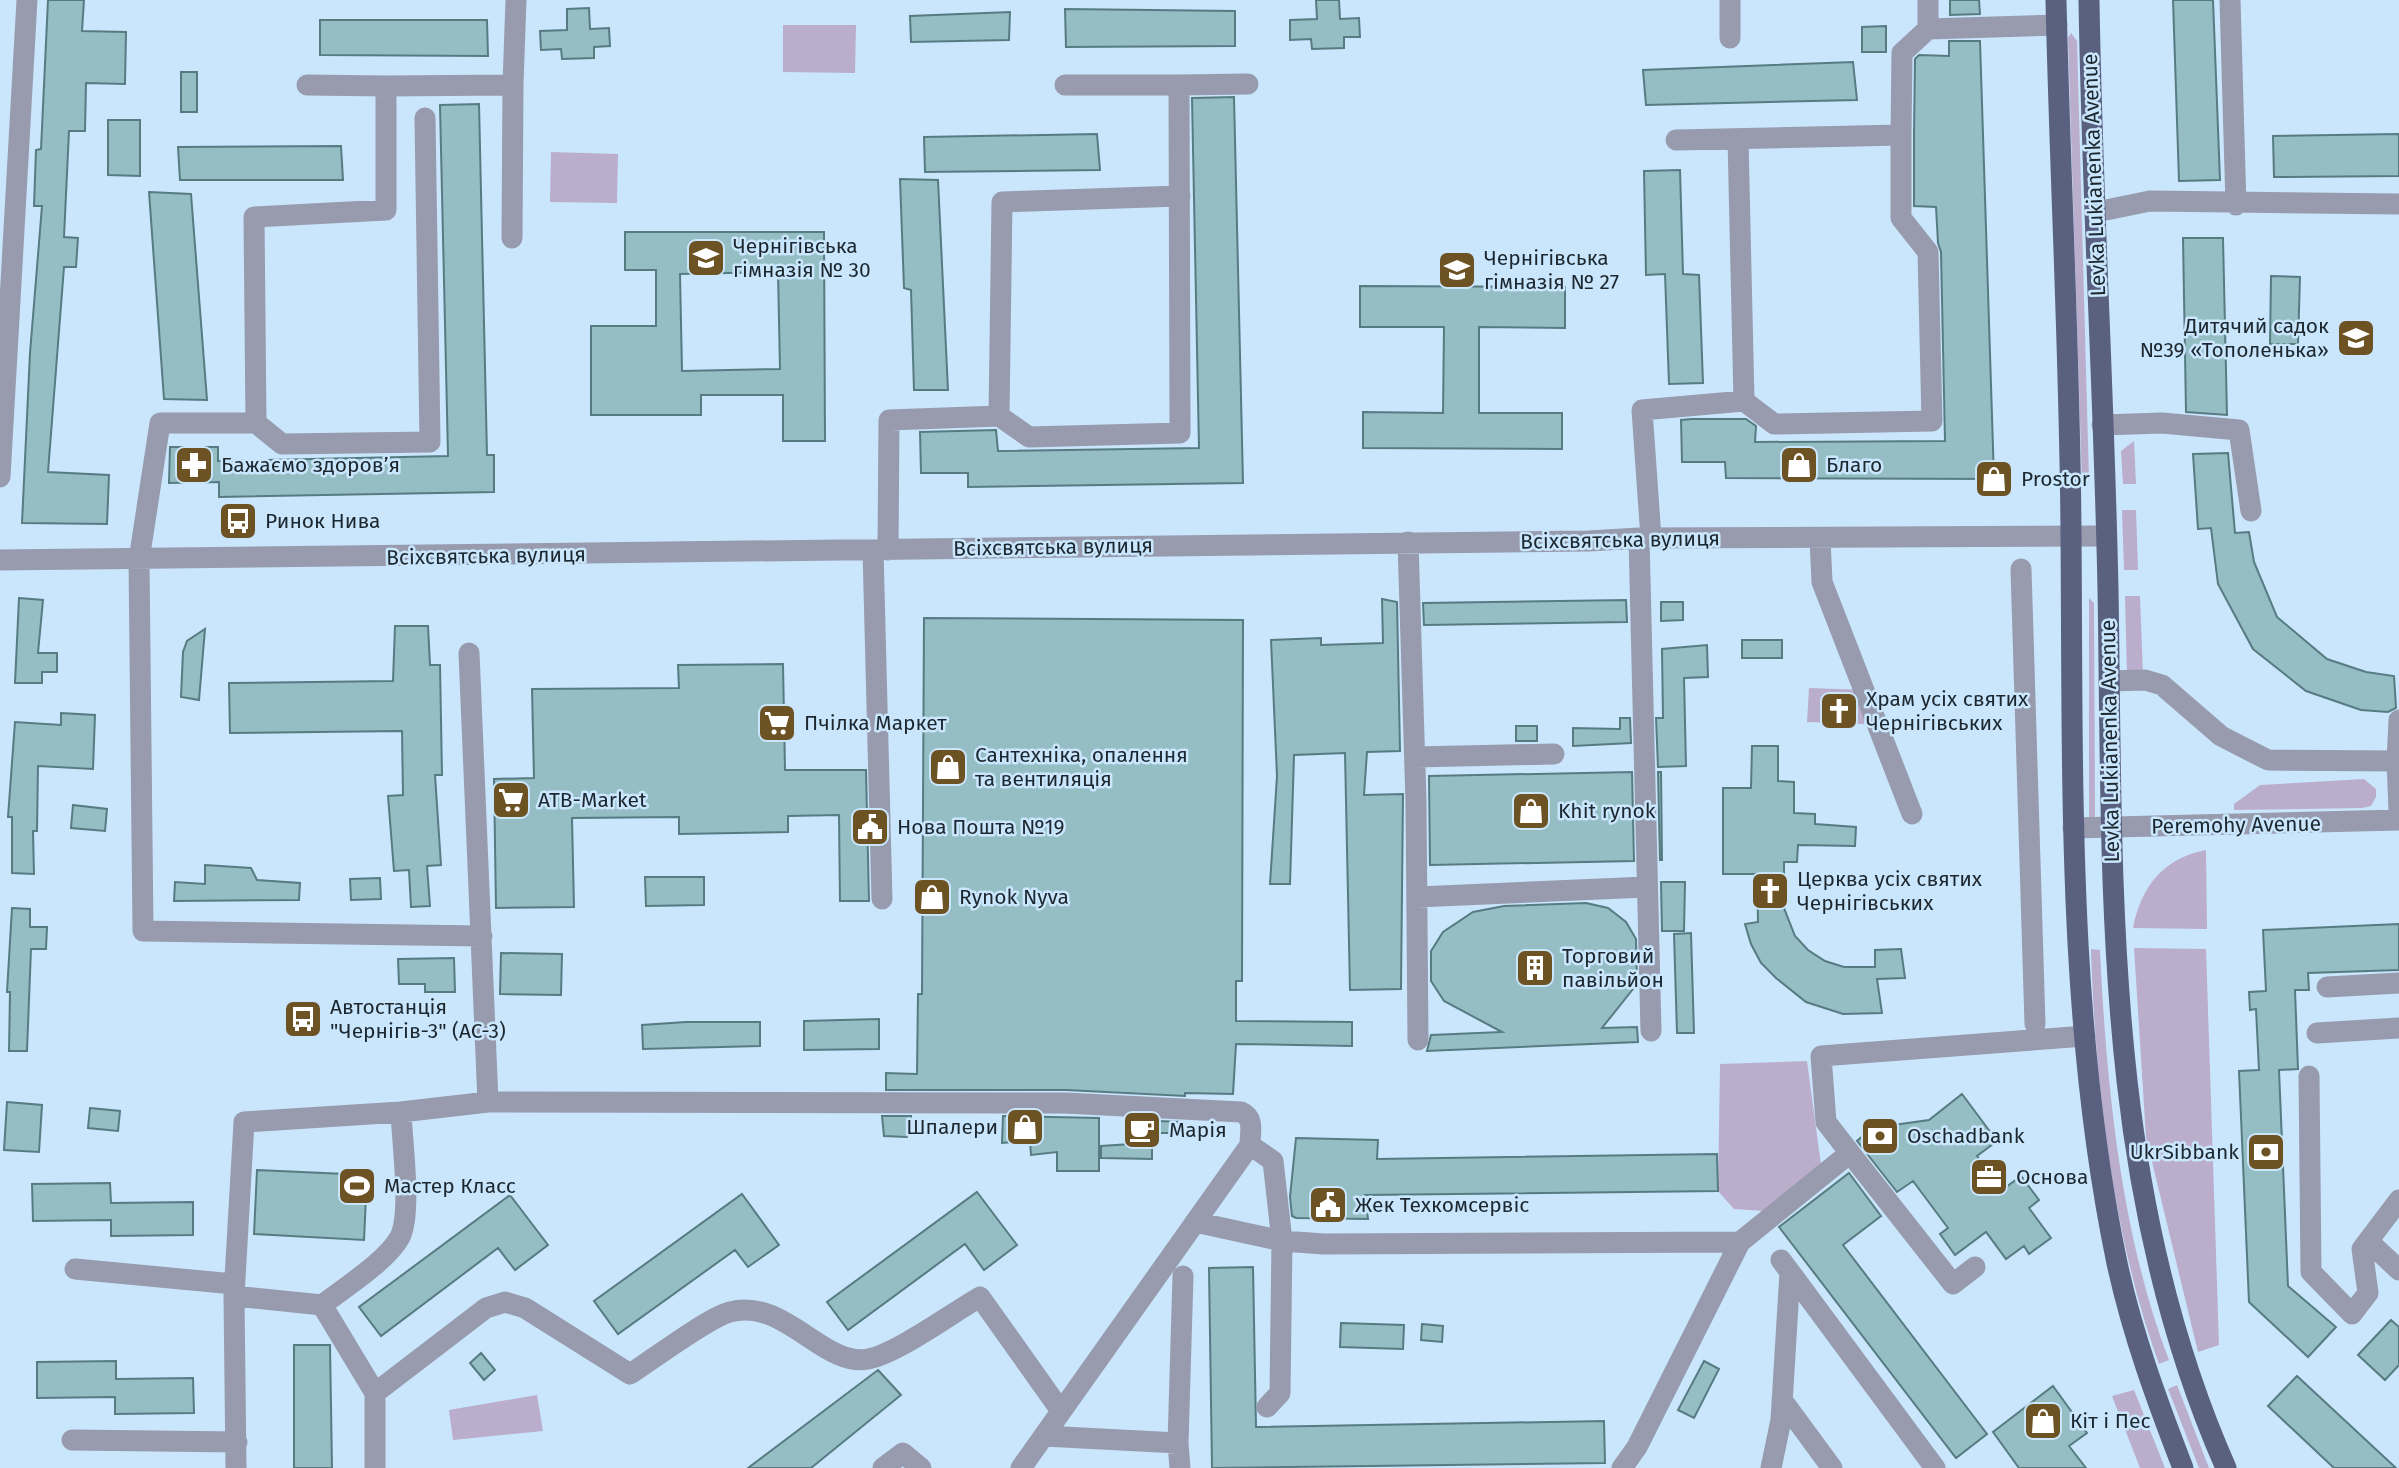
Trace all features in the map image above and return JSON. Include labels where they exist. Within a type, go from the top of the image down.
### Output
[{"type":"main road","name":"Levka Lukianenka Avenue","points":[[2056,0],[2071,535],[2073,828],[2085,1036],[2102,1177],[2117,1266],[2149,1378],[2183,1468]]},
{"type":"main road","name":"Levka Lukianenka Avenue","points":[[2089,0],[2111,827],[2122,1048],[2140,1183],[2164,1292],[2186,1365],[2226,1468]]},
{"type":"street","points":[[0,477],[27,0]]},
{"type":"street","points":[[512,238],[516,0]]},
{"type":"street","points":[[1730,0],[1730,38]]},
{"type":"street","points":[[1928,0],[1928,29]]},
{"type":"street","points":[[2230,0],[2236,205]]},
{"type":"street","points":[[1651,1031],[1642,410],[1744,401],[1774,424],[1932,421],[1928,252],[1901,218],[1902,53],[1928,29],[2057,25]]},
{"type":"street","points":[[1065,85],[1248,84]]},
{"type":"street","points":[[307,85],[513,85]]},
{"type":"street","points":[[882,899],[881,550],[890,420],[999,416],[1029,437],[1180,433],[1179,85]]},
{"type":"street","points":[[256,424],[254,217],[386,210],[386,86]]},
{"type":"street","points":[[425,118],[430,442],[282,444],[256,424],[160,423],[139,560],[143,931],[482,936]]},
{"type":"street","points":[[1676,140],[1901,135]]},
{"type":"street","points":[[1738,139],[1744,401]]},
{"type":"street","points":[[999,416],[1002,202],[1180,196]]},
{"type":"street","points":[[2096,212],[2150,201],[2236,205],[2399,204]]},
{"type":"street","points":[[2102,425],[2162,423],[2239,430],[2251,511]]},
{"type":"street","name":"Всіхсвятська вулиця","points":[[0,560],[1645,538],[2105,536]]},
{"type":"street","points":[[1820,539],[1822,582],[1912,814]]},
{"type":"street","points":[[1408,542],[1415,757],[1418,1040]]},
{"type":"street","points":[[2021,569],[2021,839],[2035,1024]]},
{"type":"street","points":[[468,653],[488,1102]]},
{"type":"street","points":[[2109,681],[2145,680],[2162,685],[2221,736],[2268,760],[2322,763],[2397,761]]},
{"type":"street","points":[[2399,720],[2399,811]]},
{"type":"street","points":[[1415,757],[1554,754]]},
{"type":"street","name":"Peremohy Avenue","points":[[2073,828],[2399,820]]},
{"type":"street","points":[[1417,897],[1647,887]]},
{"type":"street","points":[[2327,987],[2399,983]]},
{"type":"street","points":[[2317,1033],[2399,1028]]},
{"type":"street","points":[[1975,1267],[1953,1284],[1826,1122],[1821,1056],[2085,1036]]},
{"type":"street","points":[[2309,1076],[2311,1272],[2352,1314],[2368,1293],[2362,1250],[2399,1200]]},
{"type":"street","points":[[236,1468],[234,1290],[244,1122],[401,1112],[488,1102],[1120,1104],[1241,1112],[1251,1121],[1250,1145],[1021,1468]]},
{"type":"street","points":[[75,1269],[234,1290],[322,1305],[389,1251],[400,1237],[405,1219],[401,1112]]},
{"type":"street","points":[[1250,1145],[1273,1161],[1282,1241],[1280,1393],[1267,1407]]},
{"type":"street","points":[[1622,1468],[1637,1447],[1740,1242],[1850,1153]]},
{"type":"street","points":[[1195,1222],[1282,1241],[1324,1244],[1740,1242]]},
{"type":"street","points":[[2368,1241],[2399,1270]]},
{"type":"street","points":[[1771,1468],[1781,1420],[1786,1266],[1935,1468]]},
{"type":"street","points":[[1181,1468],[1178,1443],[1183,1276]]},
{"type":"street","points":[[375,1392],[486,1308],[505,1302],[525,1308],[630,1374],[727,1312],[751,1308],[772,1315],[842,1356],[866,1360],[887,1352],[980,1297],[1061,1411]]},
{"type":"street","points":[[322,1305],[375,1392],[375,1468]]},
{"type":"street","points":[[1782,1401],[1832,1468]]},
{"type":"street","points":[[1044,1436],[1178,1443]]},
{"type":"street","points":[[72,1440],[237,1442]]},
{"type":"street","points":[[883,1468],[903,1453],[921,1468]]},
{"type":"shaded area","points":[[783,25],[856,25],[855,73],[783,72]]},
{"type":"shaded area","points":[[2071,33],[2077,41],[2089,480],[2082,484],[2068,38]]},
{"type":"shaded area","points":[[551,152],[618,154],[617,203],[550,202]]},
{"type":"shaded area","points":[[2134,441],[2136,484],[2123,484],[2121,451]]},
{"type":"shaded area","points":[[2122,510],[2136,510],[2138,570],[2124,570]]},
{"type":"shaded area","points":[[2125,596],[2140,596],[2143,675],[2127,675]]},
{"type":"shaded area","points":[[2089,598],[2094,603],[2094,820],[2089,820]]},
{"type":"shaded area","points":[[1809,688],[1866,690],[1864,724],[1807,722]]},
{"type":"shaded area","points":[[2364,779],[2376,789],[2376,797],[2371,806],[2234,810],[2234,804],[2260,785]]},
{"type":"shaded area","points":[[2206,850],[2207,929],[2133,928],[2142,900],[2156,877],[2178,860]]},
{"type":"shaded area","points":[[2134,948],[2206,949],[2219,1345],[2198,1352],[2146,1137]]},
{"type":"shaded area","points":[[2091,949],[2100,950],[2112,1105],[2128,1211],[2152,1312],[2169,1360],[2159,1364],[2130,1265],[2109,1160],[2097,1053]]},
{"type":"shaded area","points":[[1807,1061],[1821,1165],[1765,1211],[1734,1209],[1718,1191],[1720,1064]]},
{"type":"shaded area","points":[[2177,1385],[2209,1468],[2199,1468],[2168,1389]]},
{"type":"shaded area","points":[[2134,1390],[2165,1468],[2140,1468],[2112,1396]]},
{"type":"shaded area","points":[[537,1395],[543,1431],[453,1440],[449,1410]]},
{"type":"building","points":[[48,0],[84,0],[82,31],[126,32],[125,84],[86,83],[85,131],[69,131],[64,237],[78,238],[76,267],[64,267],[48,472],[109,475],[107,524],[22,523],[30,353],[42,206],[34,206],[36,150],[41,149]]},
{"type":"building","points":[[1316,0],[1339,0],[1340,19],[1359,18],[1360,37],[1344,37],[1344,48],[1312,49],[1311,39],[1290,40],[1290,20],[1317,19]]},
{"type":"building","points":[[1950,0],[1979,0],[1980,14],[1950,15]]},
{"type":"building","points":[[2173,0],[2213,0],[2220,180],[2179,181]]},
{"type":"building","points":[[589,8],[590,29],[609,28],[610,46],[594,47],[594,58],[562,59],[561,49],[541,50],[540,31],[567,30],[567,9]]},
{"type":"building","points":[[1065,9],[1235,11],[1235,46],[1066,47]]},
{"type":"building","points":[[1010,12],[1009,40],[911,42],[910,16]]},
{"type":"building","points":[[320,20],[487,20],[488,56],[320,55]]},
{"type":"building","points":[[1886,26],[1886,52],[1862,52],[1862,27]]},
{"type":"building","points":[[1949,41],[1980,41],[1994,479],[1726,478],[1725,462],[1682,462],[1681,420],[1692,419],[1746,419],[1756,426],[1755,442],[1945,441],[1941,252],[1936,207],[1914,206],[1914,135],[1915,59],[1919,55],[1949,56]]},
{"type":"building","points":[[1853,62],[1857,100],[1646,105],[1643,70]]},
{"type":"building","points":[[181,72],[197,72],[197,112],[181,112]]},
{"type":"building","points":[[1234,97],[1243,483],[968,487],[968,473],[921,473],[920,432],[996,430],[998,451],[1199,448],[1192,98]]},
{"type":"building","points":[[479,104],[487,455],[494,455],[494,492],[219,497],[219,482],[169,483],[170,447],[218,447],[218,461],[448,456],[440,105]]},
{"type":"building","points":[[108,120],[140,120],[140,176],[108,175]]},
{"type":"building","points":[[1097,134],[1100,170],[925,172],[924,137]]},
{"type":"building","points":[[2399,134],[2399,176],[2274,177],[2273,136]]},
{"type":"building","points":[[341,146],[343,180],[180,180],[178,147]]},
{"type":"building","points":[[1680,170],[1683,274],[1699,275],[1703,383],[1669,384],[1665,274],[1646,275],[1644,171]]},
{"type":"building","points":[[900,179],[938,180],[948,390],[914,390],[911,290],[904,288]]},
{"type":"building","points":[[149,192],[191,194],[207,400],[164,399]]},
{"type":"building","points":[[625,232],[824,232],[825,441],[783,441],[783,395],[701,395],[701,415],[591,415],[591,326],[656,326],[656,270],[625,270]],"holes":[[[778,272],[780,369],[682,371],[680,274]]]},
{"type":"building","points":[[2183,238],[2223,238],[2227,415],[2186,412]]},
{"type":"building","points":[[2271,276],[2300,277],[2298,344],[2270,344]]},
{"type":"building","points":[[1360,286],[1565,287],[1565,328],[1479,327],[1479,413],[1562,413],[1562,449],[1363,448],[1363,412],[1443,413],[1444,327],[1360,327]]},
{"type":"building","points":[[2228,453],[2235,533],[2249,532],[2254,562],[2277,617],[2327,659],[2366,672],[2394,676],[2396,708],[2388,712],[2361,710],[2306,691],[2253,649],[2218,584],[2211,528],[2198,529],[2193,454]]},
{"type":"building","points":[[19,598],[43,600],[38,653],[57,653],[57,672],[42,672],[42,683],[15,683]]},
{"type":"building","points":[[1382,599],[1397,602],[1400,751],[1367,752],[1364,795],[1403,794],[1401,989],[1350,990],[1345,753],[1294,755],[1290,884],[1270,884],[1277,776],[1271,640],[1321,638],[1321,645],[1383,643]]},
{"type":"building","points":[[1626,600],[1627,622],[1424,625],[1423,603]]},
{"type":"building","points":[[1661,602],[1683,602],[1683,620],[1661,621]]},
{"type":"building","points":[[924,618],[1243,620],[1242,981],[1236,981],[1236,1021],[1352,1022],[1352,1046],[1236,1044],[1233,1094],[1185,1093],[1185,1096],[1066,1090],[886,1090],[886,1073],[917,1074],[918,994],[922,994]]},
{"type":"building","points":[[395,626],[428,626],[430,665],[440,665],[442,775],[435,775],[441,865],[427,866],[430,906],[411,907],[409,870],[394,871],[388,796],[403,795],[402,731],[230,733],[229,683],[393,681]]},
{"type":"building","points":[[205,629],[199,700],[181,697],[183,652],[187,641]]},
{"type":"building","points":[[1742,640],[1782,640],[1782,658],[1742,658]]},
{"type":"building","points":[[1707,645],[1708,677],[1684,678],[1686,766],[1658,767],[1656,718],[1663,718],[1662,649]]},
{"type":"building","points":[[783,664],[785,770],[866,770],[869,901],[840,901],[839,815],[788,816],[788,832],[679,834],[679,817],[572,818],[574,907],[496,908],[494,779],[534,778],[532,689],[679,688],[678,665]]},
{"type":"building","points":[[61,713],[95,715],[93,769],[38,766],[37,831],[33,831],[34,874],[12,873],[12,817],[8,817],[15,722],[61,725]]},
{"type":"building","points":[[1620,718],[1630,718],[1631,743],[1573,746],[1573,728],[1620,729]]},
{"type":"building","points":[[1516,726],[1537,726],[1537,741],[1516,741]]},
{"type":"building","name":"Церква усіх святих Чернігівських","points":[[1752,746],[1778,746],[1778,781],[1794,782],[1794,813],[1815,814],[1815,824],[1856,827],[1855,846],[1798,845],[1797,862],[1784,862],[1784,908],[1795,936],[1808,950],[1825,961],[1844,967],[1875,967],[1875,950],[1901,949],[1905,978],[1877,979],[1882,1013],[1843,1014],[1806,1002],[1761,963],[1751,944],[1745,924],[1758,922],[1757,874],[1723,874],[1723,788],[1751,788]]},
{"type":"building","points":[[1632,772],[1634,861],[1430,865],[1429,776]]},
{"type":"building","points":[[1658,772],[1661,772],[1662,860],[1660,860]]},
{"type":"building","points":[[73,805],[107,809],[105,831],[71,828]]},
{"type":"building","points":[[205,865],[251,868],[257,880],[300,883],[299,900],[174,901],[175,882],[205,884]]},
{"type":"building","points":[[645,877],[704,877],[704,905],[646,906]]},
{"type":"building","points":[[380,878],[381,899],[351,900],[350,879]]},
{"type":"building","points":[[1661,882],[1685,882],[1684,931],[1662,931]]},
{"type":"building","name":"Торговий павільйон","points":[[1586,903],[1608,908],[1626,922],[1636,939],[1637,984],[1602,1028],[1637,1027],[1638,1042],[1427,1051],[1431,1035],[1502,1032],[1444,1001],[1431,981],[1431,951],[1443,932],[1473,912],[1504,906]]},
{"type":"building","points":[[12,908],[30,909],[30,927],[47,927],[46,949],[31,949],[27,1051],[9,1051],[10,992],[7,992]]},
{"type":"building","points":[[2399,924],[2399,970],[2308,973],[2309,990],[2295,990],[2298,1069],[2279,1070],[2288,1286],[2336,1327],[2308,1357],[2249,1302],[2239,1071],[2259,1070],[2256,1009],[2250,1010],[2249,992],[2266,991],[2263,930]]},
{"type":"building","points":[[1691,933],[1694,1033],[1677,1033],[1674,934]]},
{"type":"building","points":[[501,953],[562,954],[561,995],[500,994]]},
{"type":"building","points":[[454,958],[455,992],[425,992],[425,984],[399,984],[398,959]]},
{"type":"building","points":[[879,1019],[879,1049],[804,1050],[804,1021]]},
{"type":"building","points":[[760,1022],[760,1046],[643,1049],[642,1025]]},
{"type":"building","points":[[1962,1094],[1997,1141],[1977,1156],[2002,1190],[2021,1176],[2039,1200],[2029,1208],[2051,1238],[2029,1254],[2024,1246],[2006,1259],[1986,1232],[1955,1255],[1940,1234],[1948,1228],[1913,1181],[1897,1192],[1857,1141],[1872,1128],[1929,1120]]},
{"type":"building","points":[[7,1102],[42,1105],[39,1152],[4,1150]]},
{"type":"building","points":[[90,1108],[120,1111],[118,1131],[88,1128]]},
{"type":"building","points":[[882,1116],[911,1116],[907,1137],[884,1136]]},
{"type":"building","points":[[1003,1116],[1099,1118],[1099,1171],[1057,1171],[1057,1152],[1031,1155],[1030,1141],[1002,1143]]},
{"type":"building","points":[[1132,1120],[1182,1122],[1181,1133],[1152,1133],[1152,1159],[1101,1158],[1101,1146],[1131,1144]]},
{"type":"building","points":[[1296,1138],[1378,1140],[1377,1159],[1717,1154],[1718,1191],[1365,1195],[1368,1219],[1296,1218],[1292,1216],[1290,1197]]},
{"type":"building","points":[[257,1170],[367,1175],[364,1240],[254,1234]]},
{"type":"building","points":[[1849,1173],[1881,1216],[1843,1245],[1987,1434],[1956,1458],[1779,1227]]},
{"type":"building","points":[[110,1183],[111,1203],[193,1202],[193,1235],[111,1236],[111,1220],[33,1221],[32,1184]]},
{"type":"building","points":[[977,1192],[1017,1245],[984,1270],[965,1244],[848,1330],[827,1302]]},
{"type":"building","points":[[742,1194],[779,1245],[748,1267],[735,1250],[618,1334],[594,1301]]},
{"type":"building","points":[[510,1195],[548,1245],[515,1270],[498,1248],[381,1336],[359,1307]]},
{"type":"building","points":[[1253,1267],[1256,1427],[1604,1421],[1605,1463],[1212,1468],[1209,1268]]},
{"type":"building","points":[[2391,1320],[2399,1327],[2399,1365],[2385,1380],[2358,1355]]},
{"type":"building","points":[[1341,1323],[1404,1325],[1403,1349],[1340,1347]]},
{"type":"building","points":[[1422,1324],[1443,1326],[1442,1342],[1421,1340]]},
{"type":"building","points":[[294,1345],[330,1345],[332,1468],[294,1468]]},
{"type":"building","points":[[481,1353],[495,1370],[484,1380],[470,1363]]},
{"type":"building","points":[[116,1361],[116,1379],[193,1378],[194,1413],[115,1414],[115,1397],[37,1398],[37,1362]]},
{"type":"building","points":[[1704,1361],[1719,1369],[1694,1418],[1678,1410]]},
{"type":"building","points":[[878,1370],[901,1395],[811,1468],[748,1468]]},
{"type":"building","points":[[2297,1376],[2396,1468],[2334,1468],[2268,1406]]},
{"type":"building","name":"Кіт і Пес","points":[[2053,1386],[2087,1433],[2069,1446],[2086,1468],[2019,1468],[1993,1432]]},
{"type":"place","name":"Чернігівська гімназія № 30","points":[[706,258]]},
{"type":"place","name":"Чернігівська гімназія № 27","points":[[1457,270]]},
{"type":"place","name":"Дитячий садок №39 «Тополенька»","points":[[2356,338]]},
{"type":"place","name":"Бажаємо здоровʼя","points":[[194,465]]},
{"type":"place","name":"Благо","points":[[1799,465]]},
{"type":"place","name":"Prostor","points":[[1994,479]]},
{"type":"place","name":"Ринок Нива","points":[[238,521]]},
{"type":"place","name":"Храм усіх святих Чернігівських","points":[[1839,711]]},
{"type":"place","name":"Пчілка Маркет","points":[[777,723]]},
{"type":"place","name":"Сантехніка, опалення та вентиляція","points":[[948,767]]},
{"type":"place","name":"ATB-Market","points":[[511,800]]},
{"type":"place","name":"Khit rynok","points":[[1531,811]]},
{"type":"place","name":"Нова Пошта №19","points":[[870,827]]},
{"type":"place","name":"Церква усіх святих Чернігівських","points":[[1770,891]]},
{"type":"place","name":"Rynok Nyva","points":[[932,897]]},
{"type":"place","name":"Торговий павільйон","points":[[1535,968]]},
{"type":"place","name":"Автостанція \"Чернігів-3\" (АС-3)","points":[[303,1019]]},
{"type":"place","name":"Шпалери","points":[[1025,1127]]},
{"type":"place","name":"Марія","points":[[1142,1130]]},
{"type":"place","name":"Oschadbank","points":[[1880,1136]]},
{"type":"place","name":"UkrSibbank","points":[[2266,1152]]},
{"type":"place","name":"Основа","points":[[1989,1177]]},
{"type":"place","name":"Мастер Класс","points":[[357,1186]]},
{"type":"place","name":"Жек Техкомсервіс","points":[[1328,1205]]},
{"type":"place","name":"Кіт і Пес","points":[[2043,1421]]}]
